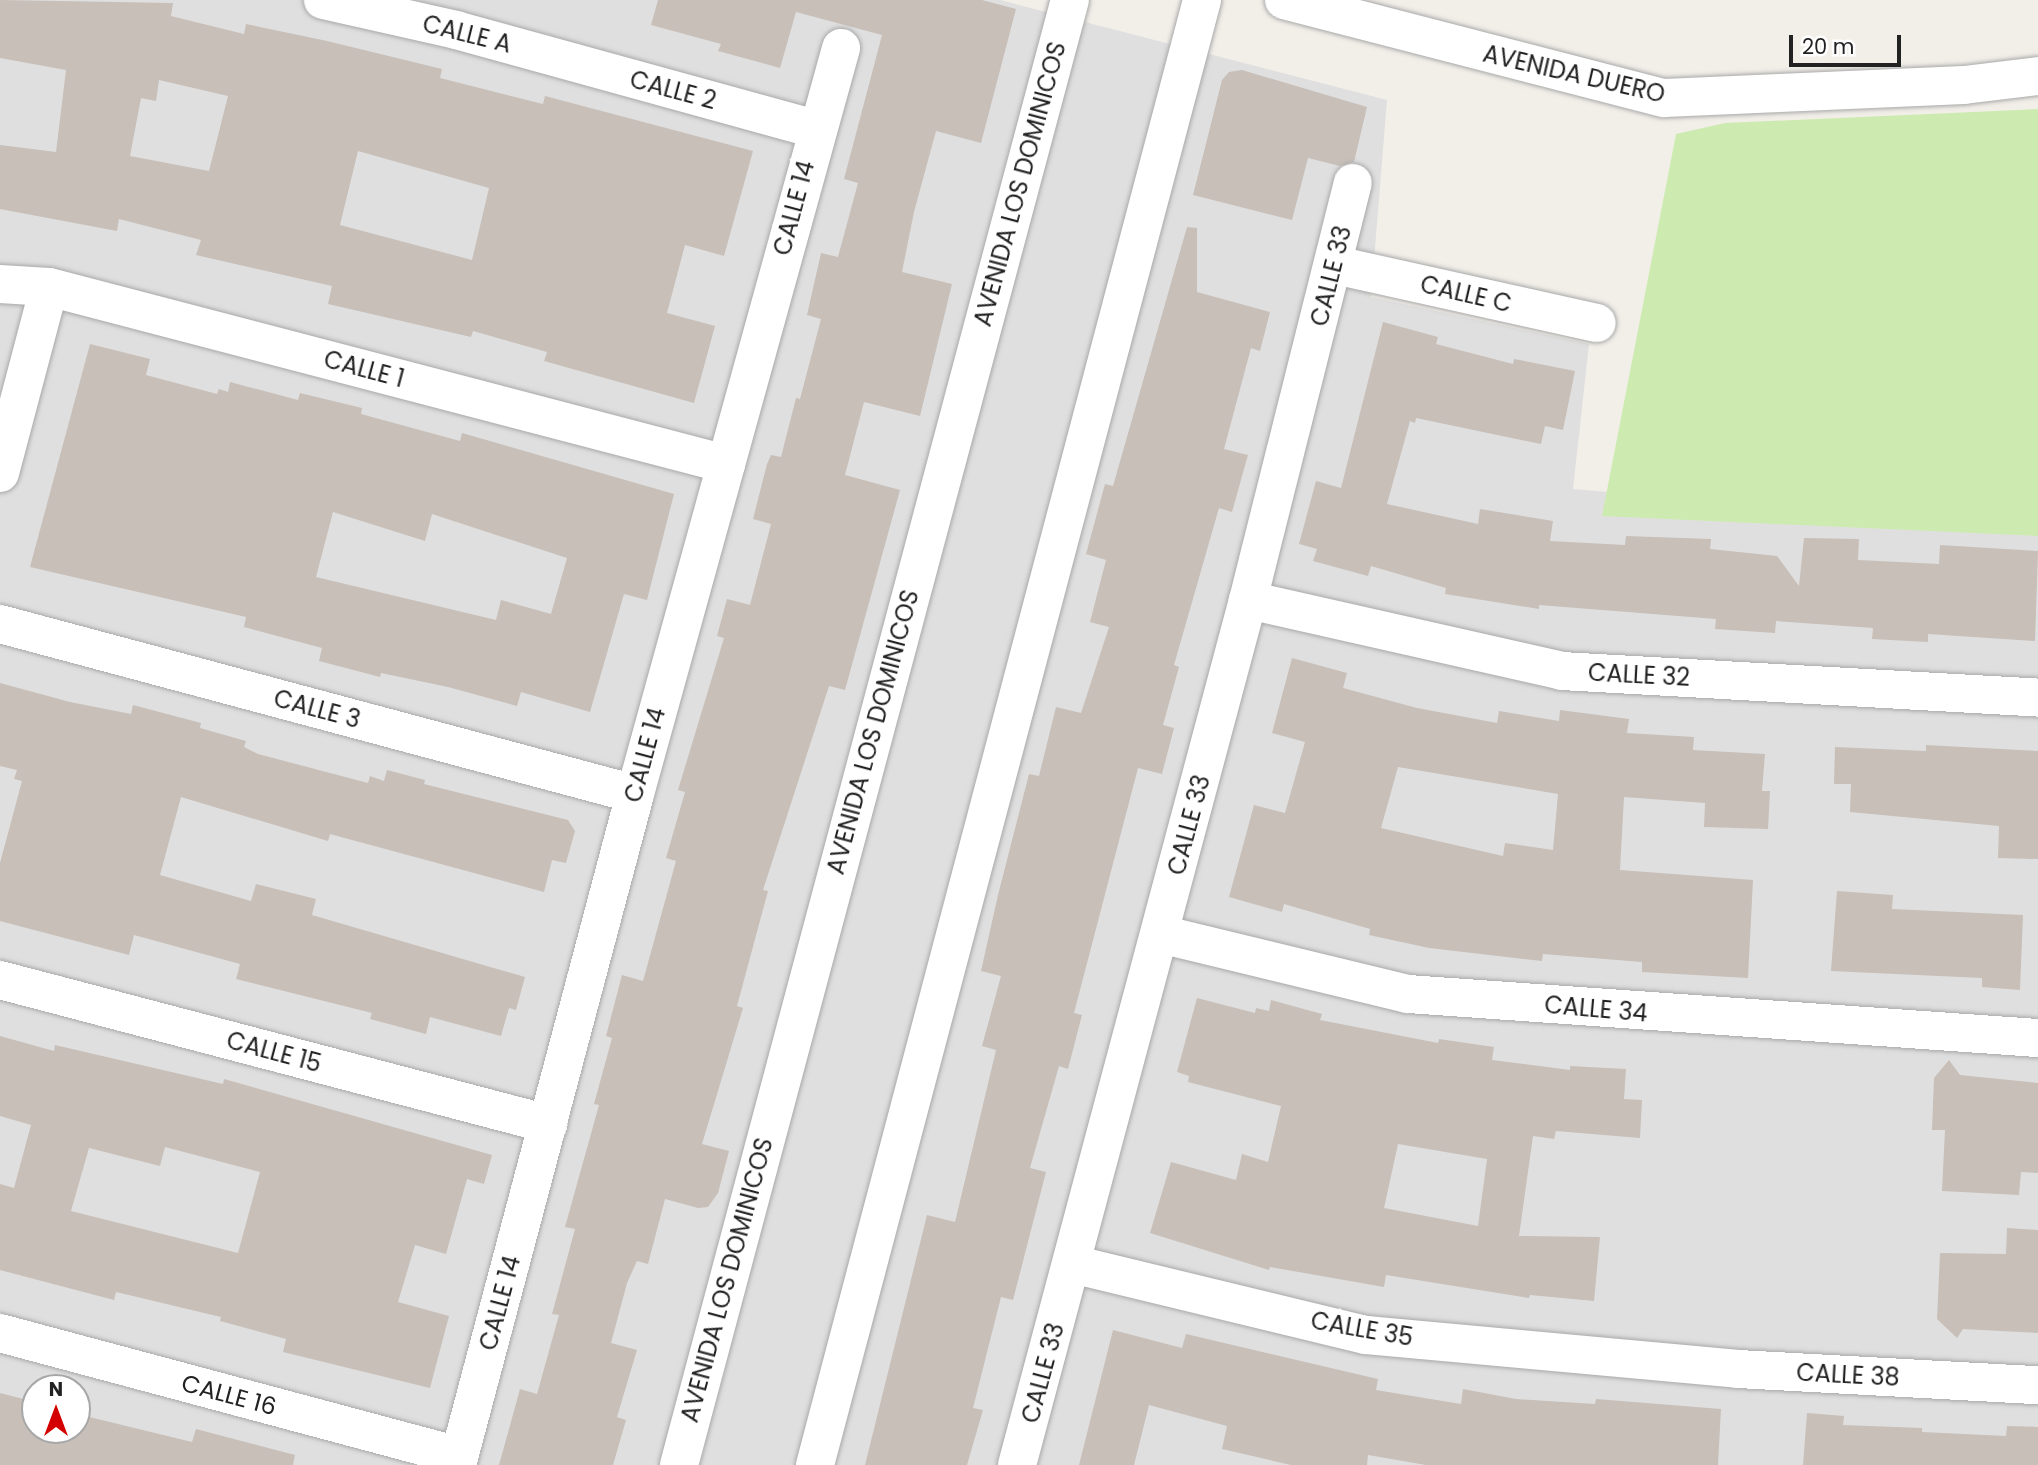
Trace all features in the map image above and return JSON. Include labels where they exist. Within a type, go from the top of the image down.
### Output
[{"type":"street","name":"CALLE A","points":[[323,0],[460,15],[530,50]]},
{"type":"street","name":"AVENIDA LOS DOMINICOS","points":[[679,1465],[1070,0]]},
{"type":"street","points":[[815,1465],[1202,0]]},
{"type":"street","name":"AVENIDA DUERO","points":[[1284,0],[1664,97],[1964,85],[2038,76]]},
{"type":"street","name":"CALLE 14","points":[[458,1460],[635,794],[816,129],[842,48]]},
{"type":"street","name":"CALLE 2","points":[[530,50],[816,129]]},
{"type":"street","name":"CALLE 33","points":[[1017,1465],[1248,600],[1335,265],[1353,183]]},
{"type":"street","name":"CALLE C","points":[[1335,265],[1597,323]]},
{"type":"street","name":"CALLE 1","points":[[0,284],[49,287],[726,464]]},
{"type":"street","points":[[0,473],[49,287]]},
{"type":"street","name":"CALLE 32","points":[[1248,600],[1562,671],[2038,698]]},
{"type":"street","name":"CALLE 3","points":[[0,624],[635,794]]},
{"type":"street","name":"CALLE 34","points":[[1160,934],[1408,994],[2038,1038]]},
{"type":"street","name":"CALLE 15","points":[[0,980],[548,1124]]},
{"type":"street","name":"CALLE 35","points":[[1072,1264],[1366,1335],[1658,1362]]},
{"type":"street","name":"CALLE 16","points":[[0,1333],[458,1460]]},
{"type":"street","name":"CALLE 38","points":[[1658,1362],[2038,1385]]},
{"type":"shaded area","points":[[0,0],[1000,0],[1387,100],[1371,297],[1589,344],[1573,489],[2038,529],[2038,1465],[0,1465]]},
{"type":"green space","points":[[2038,109],[2038,536],[1602,516],[1676,134],[1725,123]]},
{"type":"building","points":[[0,0],[173,3],[171,16],[244,34],[246,24],[327,41],[442,69],[440,78],[543,104],[545,96],[753,151],[724,256],[685,245],[667,313],[715,326],[694,403],[544,361],[547,352],[473,331],[471,337],[328,304],[332,286],[196,255],[201,240],[119,219],[117,231],[0,209],[0,145],[56,152],[66,70],[0,58]],"holes":[[[159,80],[228,96],[209,171],[130,156],[141,98],[156,101]],[[358,151],[489,188],[472,260],[340,225]]]},
{"type":"building","points":[[658,0],[982,0],[1016,9],[981,143],[936,131],[914,212],[902,272],[952,284],[920,416],[864,402],[845,475],[900,490],[845,690],[829,686],[763,890],[768,891],[737,1006],[743,1008],[702,1144],[729,1151],[718,1193],[708,1207],[698,1208],[665,1199],[648,1264],[637,1261],[627,1283],[611,1343],[637,1350],[617,1417],[626,1420],[613,1465],[499,1465],[520,1389],[537,1394],[559,1315],[552,1314],[575,1229],[565,1227],[599,1105],[594,1104],[612,1038],[606,1036],[622,975],[643,981],[676,861],[666,858],[685,792],[678,790],[724,638],[717,636],[727,599],[750,605],[771,524],[753,519],[771,455],[781,457],[796,398],[800,399],[821,319],[807,315],[821,253],[838,257],[858,183],[844,179],[882,35],[796,12],[780,68],[718,51],[721,44],[651,25]]},
{"type":"building","points":[[1242,70],[1367,107],[1354,162],[1340,166],[1308,158],[1292,220],[1193,195],[1222,80],[1229,72]]},
{"type":"building","points":[[1187,227],[1197,228],[1197,292],[1270,312],[1260,351],[1251,348],[1224,449],[1248,455],[1232,512],[1219,508],[1174,665],[1179,667],[1163,725],[1174,728],[1162,774],[1138,768],[1074,1013],[1082,1015],[1068,1069],[1059,1066],[1030,1168],[1046,1172],[1013,1300],[1001,1297],[973,1408],[983,1410],[967,1465],[865,1465],[927,1215],[955,1222],[996,1050],[982,1046],[1001,976],[981,971],[998,895],[1029,774],[1039,776],[1056,707],[1081,713],[1109,627],[1090,622],[1106,560],[1086,554],[1105,484],[1113,486]]},
{"type":"building","points":[[1383,322],[1438,337],[1436,344],[1513,364],[1514,359],[1575,371],[1563,430],[1545,426],[1541,444],[1416,418],[1415,423],[1410,421],[1387,504],[1478,524],[1480,509],[1553,521],[1550,541],[1625,545],[1626,536],[1711,539],[1710,549],[1777,556],[1799,586],[1804,538],[1859,539],[1858,560],[1939,564],[1940,545],[2038,551],[2035,641],[1928,634],[1928,642],[1872,639],[1873,628],[1776,621],[1775,633],[1715,629],[1716,619],[1539,605],[1539,609],[1445,594],[1446,588],[1371,566],[1368,576],[1313,561],[1317,549],[1299,544],[1316,481],[1341,488]]},
{"type":"building","points":[[90,344],[150,359],[146,375],[217,394],[219,389],[228,392],[230,382],[298,400],[300,393],[362,408],[361,414],[460,441],[462,433],[674,494],[647,600],[624,594],[590,712],[521,692],[517,706],[448,687],[381,673],[380,677],[319,661],[322,648],[244,627],[246,617],[30,567]],"holes":[[[333,512],[425,541],[432,514],[567,558],[551,614],[501,600],[496,620],[316,577]]]},
{"type":"building","points":[[1292,658],[1347,673],[1343,688],[1417,708],[1497,723],[1499,711],[1559,721],[1560,710],[1629,719],[1627,733],[1694,737],[1693,750],[1765,754],[1762,791],[1770,791],[1768,829],[1704,827],[1705,803],[1624,797],[1620,870],[1753,880],[1748,978],[1642,972],[1642,962],[1543,954],[1542,961],[1429,948],[1369,935],[1370,929],[1284,904],[1282,912],[1229,897],[1254,805],[1285,813],[1305,742],[1272,733]],"holes":[[[1398,767],[1558,794],[1553,850],[1505,843],[1503,856],[1381,828]]]},
{"type":"building","points":[[0,683],[70,702],[131,714],[133,705],[201,723],[200,728],[246,741],[244,747],[258,754],[368,783],[370,776],[384,781],[387,770],[425,780],[424,784],[568,820],[575,831],[566,863],[552,860],[544,892],[330,834],[328,841],[181,797],[160,875],[251,901],[256,884],[316,899],[312,915],[525,977],[516,1010],[509,1008],[501,1036],[430,1017],[426,1034],[370,1019],[372,1013],[236,979],[240,964],[134,935],[129,955],[0,921],[0,863],[22,781],[14,779],[17,770],[0,766]]},
{"type":"building","points":[[1926,745],[2038,751],[2038,859],[1998,858],[1999,826],[1850,812],[1851,784],[1834,784],[1835,747],[1926,751]]},
{"type":"building","points":[[1837,891],[1893,895],[1892,909],[2023,915],[2020,990],[1982,987],[1982,978],[1831,971]]},
{"type":"building","points":[[1197,998],[1255,1013],[1256,1008],[1269,1011],[1271,1000],[1322,1014],[1320,1020],[1438,1043],[1439,1039],[1494,1047],[1492,1060],[1570,1070],[1570,1066],[1626,1069],[1624,1099],[1642,1100],[1640,1138],[1556,1131],[1554,1139],[1533,1136],[1519,1236],[1600,1237],[1594,1301],[1530,1295],[1529,1298],[1386,1275],[1384,1287],[1270,1267],[1269,1270],[1150,1233],[1171,1162],[1236,1180],[1242,1154],[1268,1162],[1281,1106],[1188,1082],[1189,1076],[1177,1072]],"holes":[[[1398,1144],[1487,1159],[1478,1226],[1384,1208]]]},
{"type":"building","points":[[0,1036],[54,1051],[55,1045],[223,1084],[224,1079],[492,1155],[484,1184],[467,1179],[446,1254],[415,1245],[398,1302],[449,1316],[430,1388],[283,1352],[286,1339],[220,1321],[221,1317],[116,1292],[114,1300],[0,1270],[0,1184],[14,1188],[31,1125],[0,1116]],"holes":[[[165,1147],[260,1172],[238,1253],[71,1211],[89,1148],[160,1166]]]},
{"type":"building","points":[[1949,1060],[1960,1075],[2038,1083],[2038,1173],[2021,1172],[2019,1195],[1942,1191],[1945,1130],[1932,1130],[1934,1078]]},
{"type":"building","points":[[2007,1228],[2038,1230],[2038,1333],[1963,1329],[1957,1338],[1937,1319],[1940,1253],[2006,1254]]},
{"type":"building","points":[[1113,1330],[1182,1348],[1186,1334],[1378,1379],[1376,1390],[1461,1404],[1463,1389],[1516,1399],[1595,1404],[1596,1399],[1721,1409],[1718,1465],[1426,1465],[1368,1455],[1367,1465],[1291,1465],[1222,1449],[1227,1426],[1149,1405],[1134,1465],[1079,1465]]},
{"type":"building","points":[[0,1393],[21,1398],[21,1444],[91,1444],[91,1417],[192,1442],[196,1429],[295,1455],[293,1465],[0,1465]]},
{"type":"building","points":[[1807,1413],[1844,1416],[1843,1425],[1922,1428],[1922,1432],[2006,1436],[2007,1426],[2038,1427],[2038,1465],[1803,1465]]}]
